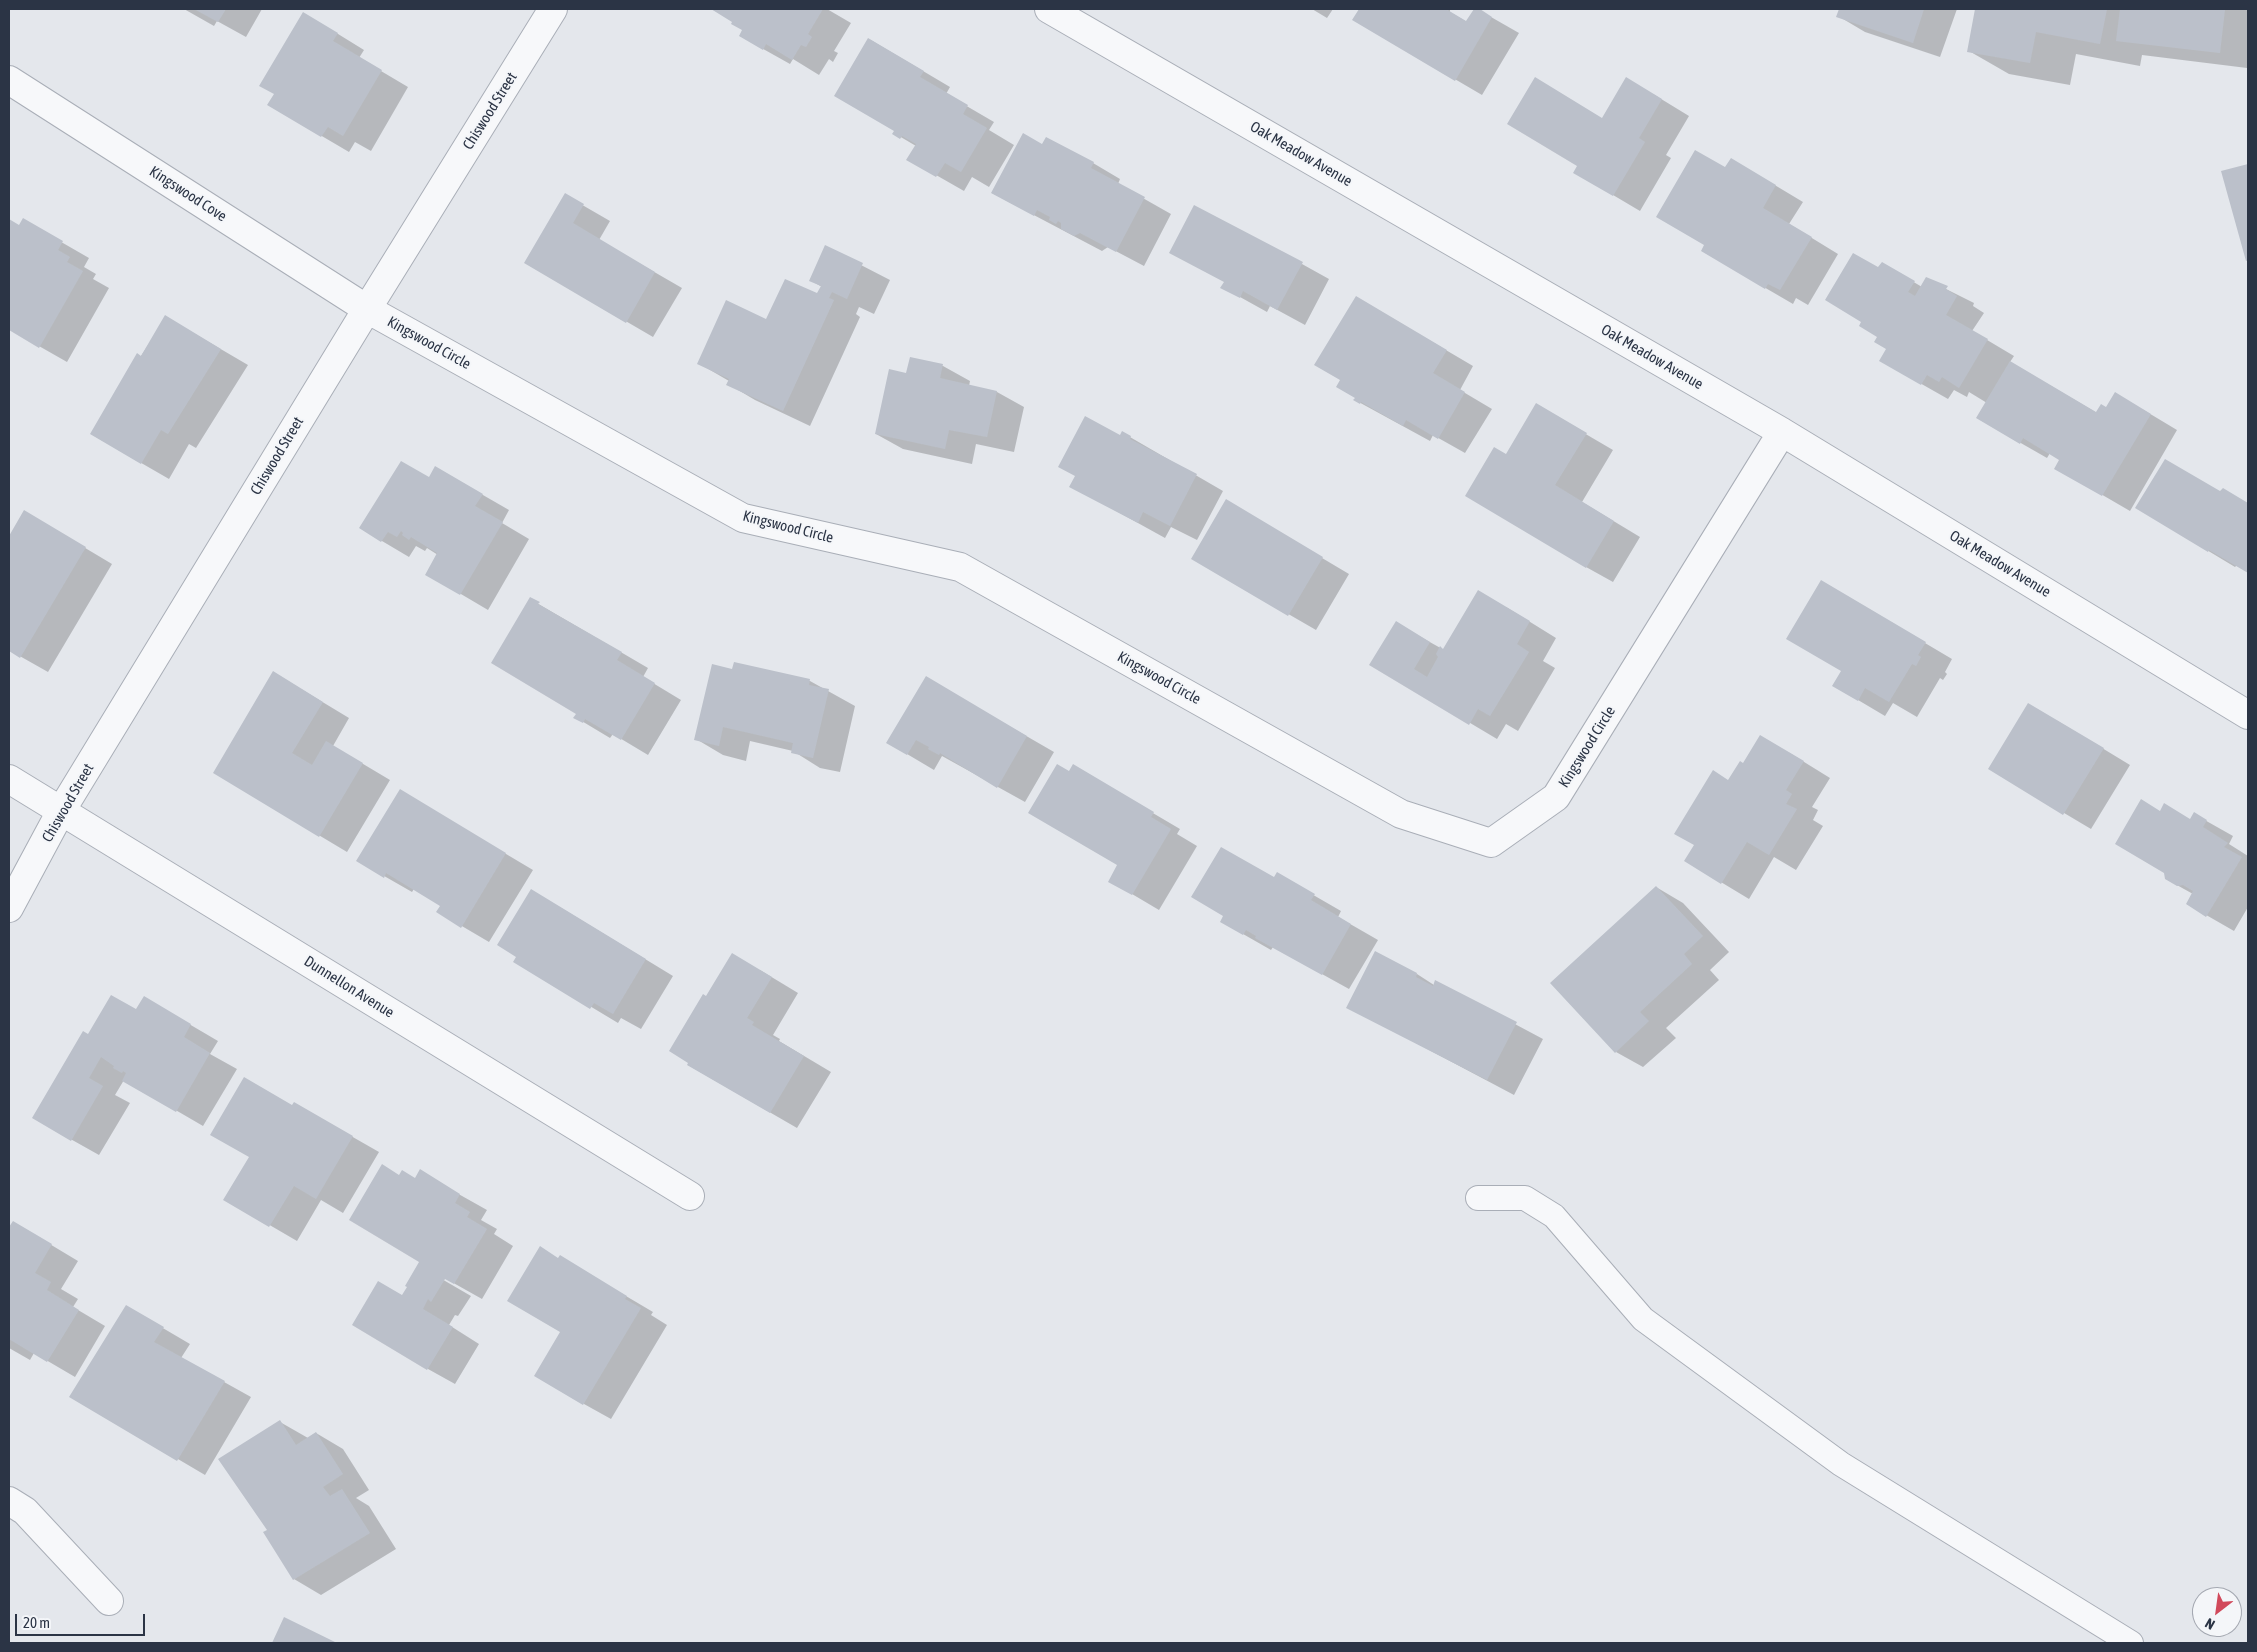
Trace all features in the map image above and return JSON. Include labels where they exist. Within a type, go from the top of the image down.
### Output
[{"type":"street","name":"Chiswood Street","points":[[9,908],[61,811],[367,308],[553,9]]},
{"type":"street","name":"Oak Meadow Avenue","points":[[1050,9],[1782,432],[2248,715]]},
{"type":"street","name":"Kingswood Cove","points":[[9,80],[367,308]]},
{"type":"street","name":"Kingswood Circle","points":[[367,308],[744,518],[960,567],[1401,814],[1491,843],[1556,797],[1782,432]]},
{"type":"street","name":"Dunnellon Avenue","points":[[9,779],[690,1196]]},
{"type":"street","points":[[9,1500],[25,1511],[109,1601]]},
{"type":"lane","points":[[1478,1198],[1525,1198],[1554,1216],[1643,1319],[1840,1464],[2130,1643]]},
{"type":"building","points":[[194,9],[226,9],[218,22]]},
{"type":"building","points":[[711,9],[823,9],[808,34],[812,37],[806,47],[801,45],[792,60],[766,44],[763,50],[739,36],[742,30]]},
{"type":"building","points":[[1359,9],[1446,9],[1466,21],[1474,9],[1480,9],[1492,17],[1455,81],[1352,20]]},
{"type":"building","points":[[1839,9],[1924,9],[1913,43],[1836,17]]},
{"type":"building","points":[[1975,9],[2107,9],[2100,44],[2036,32],[2030,63],[1967,52]]},
{"type":"building","points":[[2120,9],[2225,9],[2220,53],[2116,41]]},
{"type":"building","points":[[303,12],[338,33],[333,41],[382,70],[343,136],[328,127],[321,137],[267,105],[274,94],[259,86]]},
{"type":"building","points":[[868,38],[924,71],[920,77],[968,105],[963,114],[987,128],[961,172],[945,163],[936,177],[906,160],[916,144],[902,136],[900,139],[892,134],[894,131],[834,96]]},
{"type":"building","points":[[1535,77],[1602,118],[1626,77],[1662,99],[1639,138],[1645,142],[1613,196],[1573,173],[1577,166],[1507,124]]},
{"type":"building","points":[[1023,133],[1042,144],[1046,137],[1094,162],[1091,168],[1145,197],[1116,252],[1080,233],[1074,236],[1061,229],[1061,223],[1058,221],[1056,224],[1049,220],[1050,217],[1037,210],[1034,216],[991,193]]},
{"type":"building","points":[[1695,150],[1725,167],[1731,158],[1776,185],[1763,208],[1812,237],[1780,290],[1768,284],[1765,289],[1701,251],[1704,245],[1656,217]]},
{"type":"building","points":[[2248,164],[2248,260],[2246,261],[2221,171]]},
{"type":"building","points":[[565,193],[584,204],[573,223],[655,272],[626,323],[524,263]]},
{"type":"building","points":[[1194,205],[1303,262],[1277,310],[1243,291],[1240,298],[1220,288],[1224,282],[1169,253]]},
{"type":"building","points":[[23,218],[63,241],[58,250],[70,257],[67,262],[83,271],[39,348],[9,330],[9,219],[19,225]]},
{"type":"building","points":[[825,245],[863,263],[847,299],[832,292],[829,298],[834,300],[783,411],[726,385],[729,379],[697,364],[726,300],[766,319],[785,279],[817,293],[821,286],[809,281]]},
{"type":"building","points":[[1853,253],[1878,267],[1882,262],[1915,281],[1908,292],[1915,296],[1926,277],[1948,286],[1946,289],[1957,296],[1946,315],[1988,339],[1959,388],[1942,377],[1939,382],[1927,375],[1921,385],[1879,361],[1886,349],[1874,342],[1877,337],[1859,326],[1861,322],[1825,300]]},
{"type":"building","points":[[1356,296],[1447,350],[1433,373],[1465,392],[1438,439],[1406,420],[1403,426],[1361,402],[1360,404],[1353,400],[1355,398],[1336,387],[1340,380],[1314,365]]},
{"type":"building","points":[[165,315],[221,349],[168,434],[161,430],[141,464],[90,434],[137,353],[141,356]]},
{"type":"building","points":[[910,357],[943,364],[940,378],[997,391],[987,437],[949,430],[945,449],[875,434],[889,369],[906,373]]},
{"type":"building","points":[[2010,361],[2096,412],[2101,404],[2106,407],[2115,392],[2151,414],[2102,496],[2054,469],[2059,460],[2023,438],[2020,444],[1976,418]]},
{"type":"building","points":[[1536,403],[1587,433],[1555,485],[1614,521],[1586,568],[1465,496],[1494,447],[1506,454]]},
{"type":"building","points":[[1085,416],[1120,435],[1122,431],[1131,436],[1130,439],[1197,474],[1170,526],[1143,512],[1138,523],[1069,487],[1075,476],[1058,467]]},
{"type":"building","points":[[2165,459],[2220,491],[2223,488],[2248,503],[2248,573],[2209,550],[2208,552],[2135,508]]},
{"type":"building","points":[[401,461],[429,477],[435,466],[483,494],[475,506],[503,522],[460,595],[425,575],[437,553],[411,537],[409,540],[402,535],[401,531],[397,537],[388,532],[381,542],[359,528]]},
{"type":"building","points":[[1226,499],[1323,557],[1288,616],[1191,559]]},
{"type":"building","points":[[24,510],[86,547],[20,658],[9,651],[9,536]]},
{"type":"building","points":[[1821,580],[1926,642],[1918,655],[1921,657],[1916,666],[1912,664],[1889,702],[1865,688],[1858,701],[1832,686],[1841,671],[1786,639]]},
{"type":"building","points":[[1478,590],[1530,621],[1517,644],[1529,652],[1490,716],[1478,709],[1469,725],[1369,665],[1396,621],[1430,642],[1414,669],[1427,677],[1438,657],[1436,654],[1440,646],[1443,649]]},
{"type":"building","points":[[530,597],[540,602],[538,604],[622,652],[617,660],[655,683],[621,740],[585,719],[583,723],[573,718],[576,714],[491,663]]},
{"type":"building","points":[[734,662],[810,679],[809,685],[829,689],[813,758],[791,753],[793,743],[723,727],[719,746],[694,740],[712,664],[732,669]]},
{"type":"building","points":[[273,671],[323,702],[292,753],[312,765],[326,741],[363,763],[319,837],[213,773]]},
{"type":"building","points":[[926,676],[1027,736],[997,788],[940,753],[939,755],[928,749],[929,747],[916,740],[907,755],[886,743]]},
{"type":"building","points":[[2028,703],[2104,748],[2063,815],[1988,769]]},
{"type":"building","points":[[1760,735],[1804,761],[1786,790],[1792,794],[1786,804],[1797,809],[1769,855],[1747,842],[1721,884],[1684,861],[1694,845],[1674,834],[1713,770],[1728,780],[1740,761],[1743,763]]},
{"type":"building","points":[[1057,764],[1069,771],[1073,764],[1154,812],[1151,817],[1171,829],[1132,895],[1108,882],[1117,865],[1028,813]]},
{"type":"building","points":[[400,789],[506,853],[461,928],[436,912],[440,906],[386,873],[384,878],[356,861]]},
{"type":"building","points":[[2141,799],[2160,811],[2164,803],[2190,819],[2194,812],[2207,820],[2203,827],[2228,843],[2224,847],[2242,857],[2206,917],[2186,904],[2193,891],[2183,885],[2177,886],[2165,879],[2164,873],[2115,844]]},
{"type":"building","points":[[1221,847],[1274,877],[1277,872],[1315,894],[1311,900],[1351,924],[1322,975],[1255,938],[1256,936],[1246,930],[1243,935],[1220,922],[1223,916],[1191,897]]},
{"type":"building","points":[[1656,886],[1703,936],[1684,954],[1692,964],[1640,1012],[1649,1021],[1615,1053],[1550,983]]},
{"type":"building","points":[[531,889],[646,959],[613,1014],[594,1003],[590,1009],[513,962],[516,957],[497,945]]},
{"type":"building","points":[[1375,951],[1417,973],[1416,977],[1433,986],[1435,980],[1517,1022],[1487,1080],[1346,1008]]},
{"type":"building","points":[[732,953],[772,977],[747,1018],[754,1022],[752,1025],[804,1056],[770,1113],[687,1065],[688,1063],[669,1051],[703,994],[706,996]]},
{"type":"building","points":[[111,995],[136,1009],[144,996],[191,1024],[184,1037],[210,1053],[176,1112],[122,1081],[126,1073],[113,1068],[114,1066],[101,1057],[89,1078],[103,1086],[71,1141],[32,1118],[83,1031],[88,1034]]},
{"type":"building","points":[[244,1077],[292,1105],[294,1102],[353,1136],[316,1199],[294,1186],[269,1227],[223,1200],[249,1157],[210,1135]]},
{"type":"building","points":[[382,1164],[399,1175],[402,1170],[415,1178],[420,1169],[460,1194],[455,1203],[470,1212],[467,1217],[487,1229],[454,1284],[445,1279],[431,1302],[428,1299],[423,1309],[453,1327],[427,1370],[352,1325],[378,1281],[402,1295],[419,1262],[349,1220]]},
{"type":"building","points":[[13,1221],[52,1244],[35,1273],[51,1282],[47,1290],[79,1310],[47,1362],[9,1339],[9,1227]]},
{"type":"building","points":[[540,1246],[558,1258],[560,1255],[627,1296],[625,1299],[641,1308],[583,1405],[534,1376],[560,1332],[507,1301]]},
{"type":"building","points":[[126,1305],[164,1327],[154,1342],[225,1381],[177,1461],[69,1397]]},
{"type":"building","points":[[280,1420],[296,1445],[316,1432],[343,1474],[323,1487],[330,1496],[342,1489],[370,1533],[293,1580],[263,1532],[267,1530],[218,1459]]},
{"type":"building","points":[[284,1617],[335,1642],[272,1643]]}]
